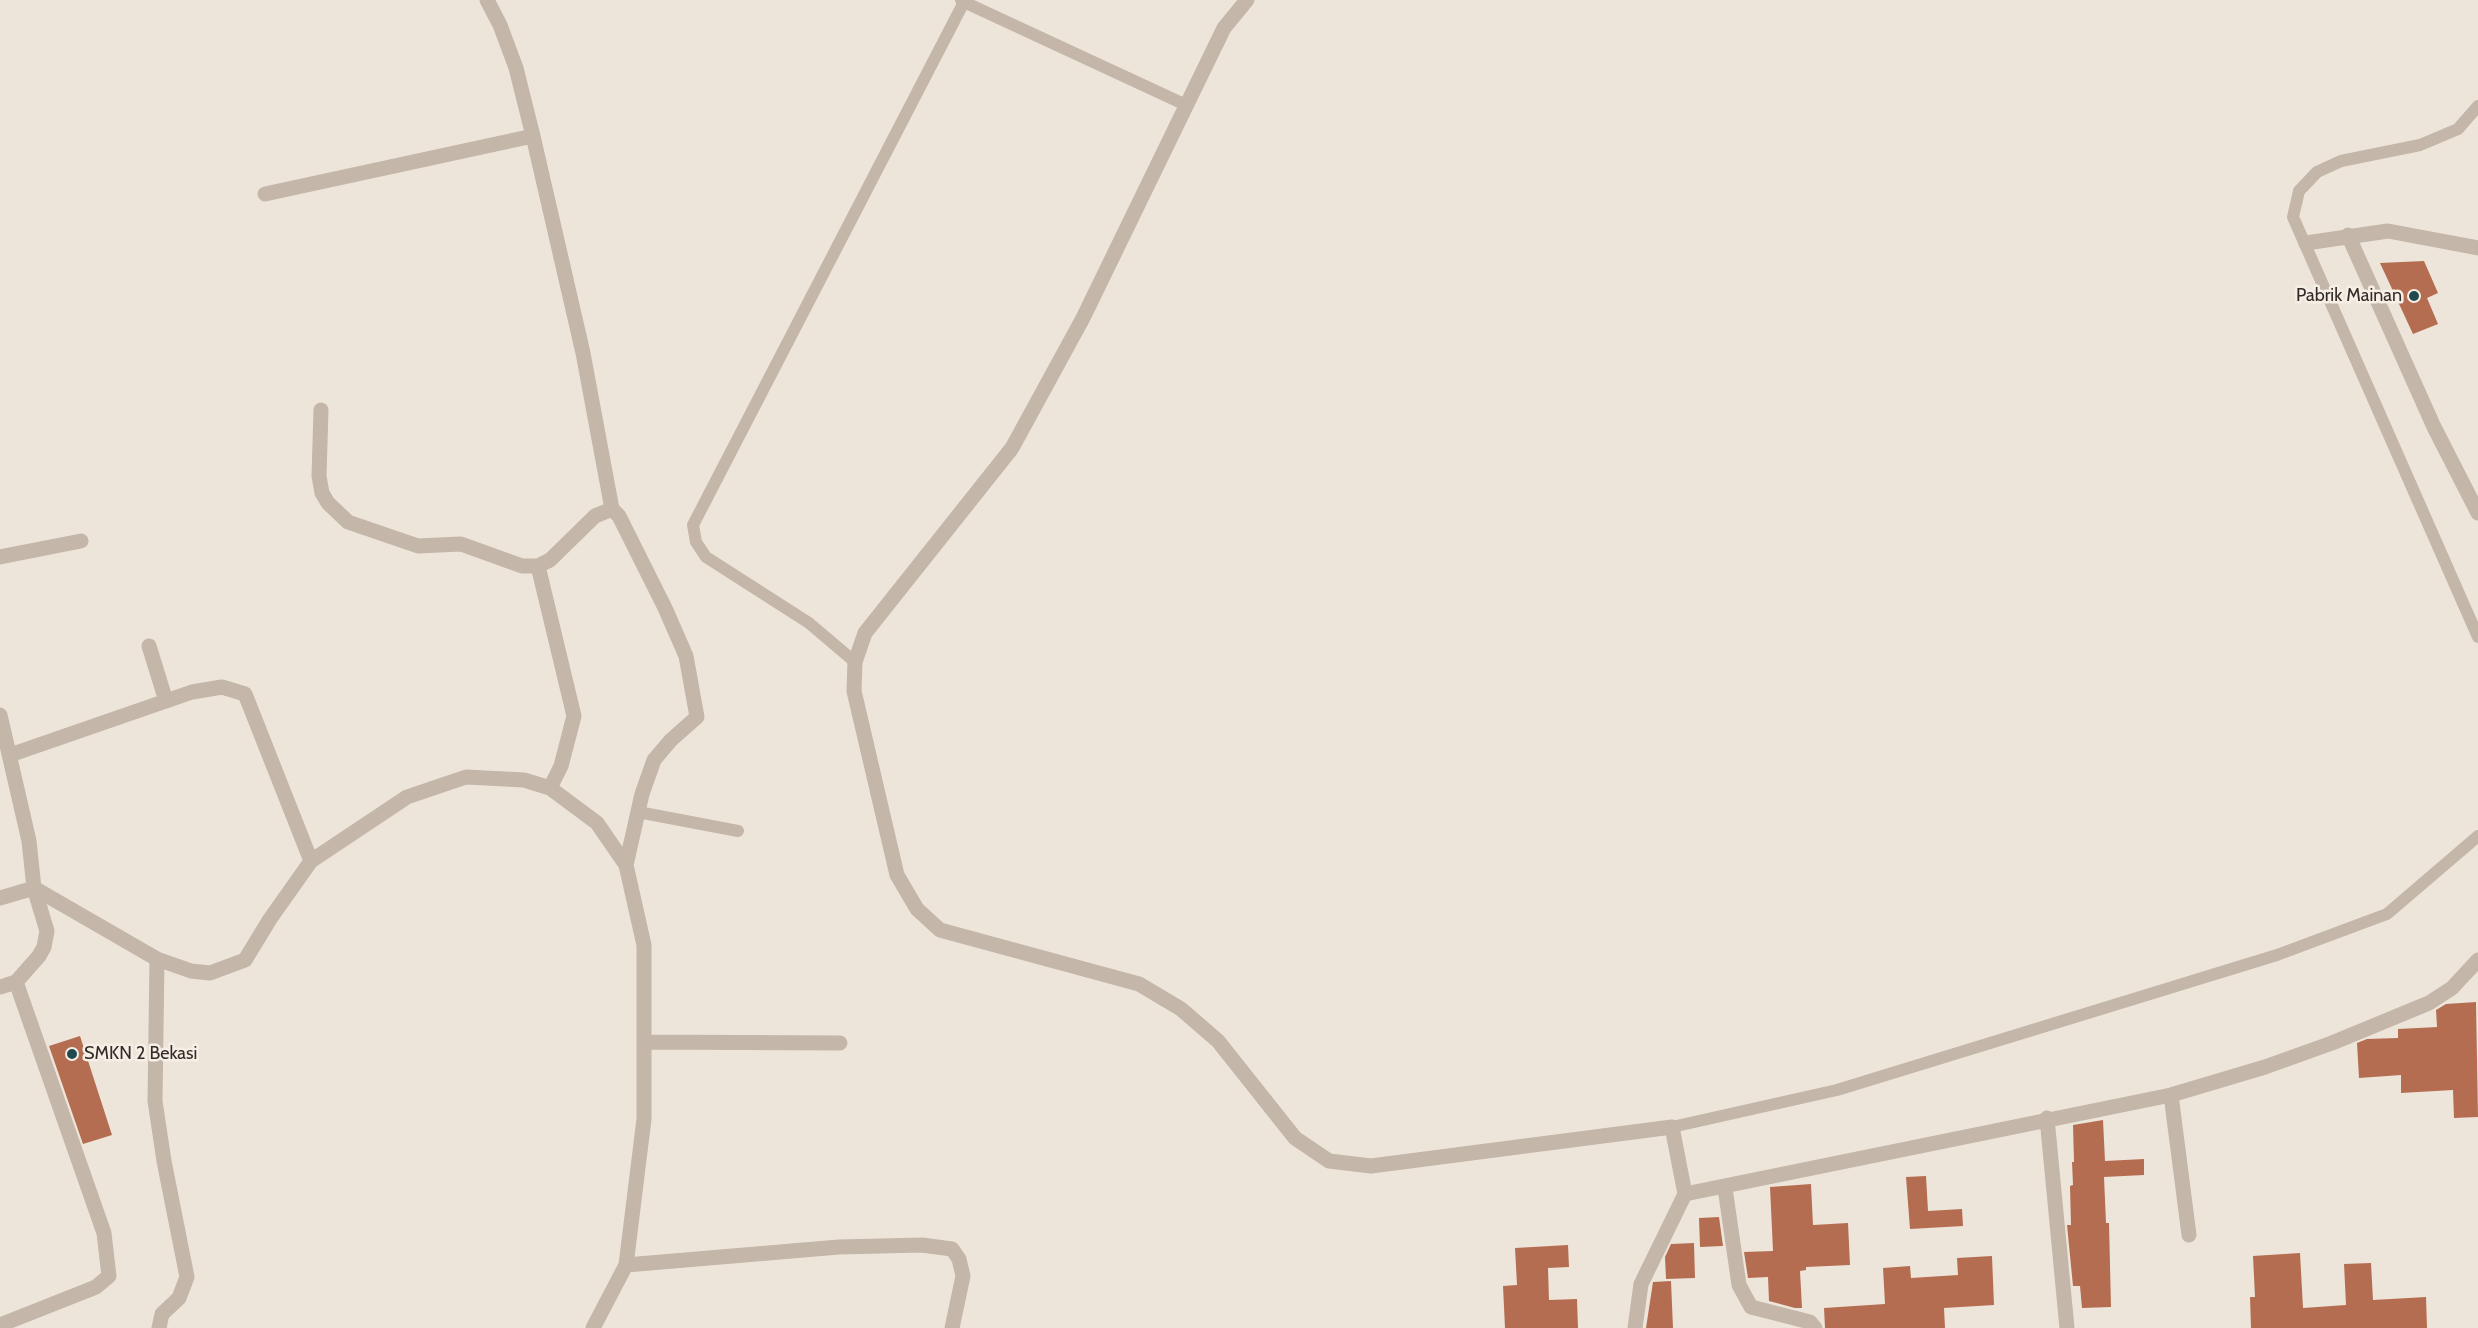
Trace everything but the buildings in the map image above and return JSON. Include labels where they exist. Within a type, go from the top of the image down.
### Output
[{"type":"street","points":[[487,0],[500,25],[516,68],[533,136],[584,353],[612,509],[619,516],[686,656],[697,717],[671,740],[654,760],[638,812],[626,865]]},
{"type":"street","points":[[1247,0],[1224,28],[1083,318],[1012,448],[865,633],[855,662],[854,691],[897,875],[917,909],[940,930],[1138,984],[1182,1009],[1218,1041],[1295,1138],[1329,1161],[1371,1166],[1672,1127],[1685,1194],[1641,1284],[1635,1328]]},
{"type":"street","points":[[265,195],[533,136]]},
{"type":"street","points":[[2306,243],[2348,235],[2388,231],[2478,248]]},
{"type":"street","points":[[2348,235],[2434,427],[2478,513]]},
{"type":"street","points":[[321,410],[319,476],[322,494],[328,503],[348,522],[418,546],[461,544],[522,566],[538,566],[550,560],[595,516],[612,509]]},
{"type":"street","points":[[0,557],[81,541]]},
{"type":"street","points":[[538,566],[574,716],[561,766],[550,788]]},
{"type":"street","points":[[149,646],[166,701]]},
{"type":"street","points":[[10,754],[192,692],[222,687],[245,694],[311,861]]},
{"type":"street","points":[[0,715],[29,840],[34,888],[46,923],[44,947],[16,982],[0,987]]},
{"type":"street","points":[[0,898],[34,888],[158,959],[191,970],[210,973],[245,960],[270,919],[311,861],[407,797],[466,777],[524,780],[550,788],[597,823],[626,865],[644,945],[644,1119],[626,1265],[593,1328]]},
{"type":"street","points":[[158,959],[155,1101],[164,1161],[187,1277],[179,1298],[162,1314],[159,1328]]},
{"type":"street","points":[[1685,1194],[1725,1188],[2048,1118],[2170,1095],[2265,1067],[2409,1012],[2452,988],[2478,960]]},
{"type":"street","points":[[0,1325],[96,1287],[109,1276],[104,1233],[16,982]]},
{"type":"street","points":[[644,1042],[840,1043]]},
{"type":"street","points":[[2170,1095],[2189,1235]]},
{"type":"street","points":[[2048,1118],[2067,1328]]},
{"type":"street","points":[[1725,1188],[1739,1285],[1751,1307],[1810,1322],[1815,1328]]},
{"type":"street","points":[[626,1265],[839,1248],[922,1245],[952,1249],[959,1259],[963,1276],[952,1328]]},
{"type":"lane","points":[[855,662],[809,623],[706,557],[696,542],[693,525],[963,1],[1186,105]]},
{"type":"lane","points":[[2478,106],[2458,129],[2420,145],[2341,161],[2317,172],[2299,191],[2293,217],[2478,637]]},
{"type":"lane","points":[[638,812],[738,831]]},
{"type":"lane","points":[[1672,1127],[1837,1090],[2277,955],[2386,914],[2478,836]]},
{"type":"place","name":"Pabrik Mainan","points":[[2414,296]]},
{"type":"place","name":"SMKN 2 Bekasi","points":[[72,1054]]}]
